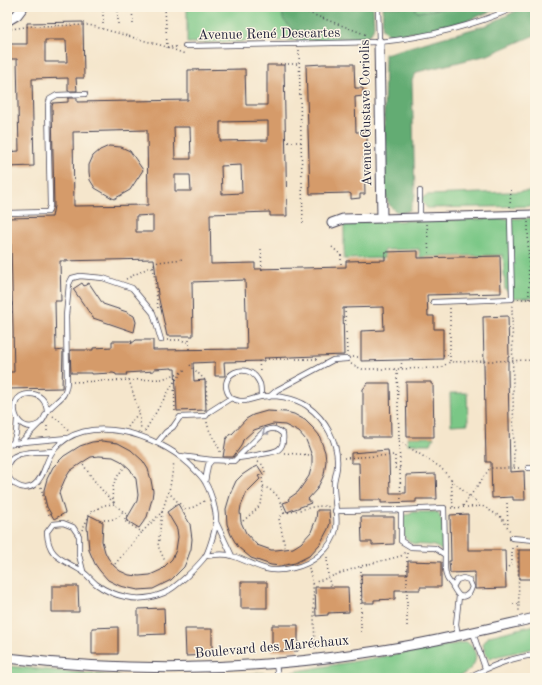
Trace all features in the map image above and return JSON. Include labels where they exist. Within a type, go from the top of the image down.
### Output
[{"type":"street","points":[[7,21],[17,15],[23,7]]},
{"type":"street","name":"Avenue Gustave Coriolis","points":[[379,42],[382,218]]},
{"type":"street","points":[[332,223],[343,219],[531,214]]},
{"type":"street","name":"Boulevard des Maréchaux","points":[[7,658],[38,662],[131,668],[196,668],[276,664],[371,652],[473,633],[535,618]]},
{"type":"lane","name":"Avenue Gustave Coriolis","points":[[378,7],[379,42]]},
{"type":"lane","name":"Avenue René Descartes","points":[[185,46],[379,42],[433,35],[492,18],[516,7]]},
{"type":"lane","points":[[7,213],[48,212],[50,206],[48,106],[50,99],[57,95],[85,94]]},
{"type":"lane","points":[[420,191],[424,217]]},
{"type":"lane","points":[[433,302],[512,299],[510,215]]},
{"type":"lane","points":[[20,443],[43,420],[47,411],[61,399],[66,391],[66,316],[69,284],[72,278],[80,276],[103,278],[132,288],[153,313],[161,340]]},
{"type":"lane","points":[[269,397],[277,390],[333,360],[347,359]]},
{"type":"lane","points":[[205,556],[218,554],[232,556],[264,570],[278,571],[294,568],[307,563],[326,549],[336,529],[334,484],[338,465],[334,442],[329,430],[321,418],[305,405],[281,397],[261,397],[240,402],[231,398],[226,392],[226,384],[229,376],[238,370],[248,371],[255,376],[260,385],[261,397]]},
{"type":"lane","points":[[13,443],[16,433],[17,420],[14,410],[17,400],[31,394],[40,397],[44,401],[54,404]]},
{"type":"lane","points":[[157,443],[166,432],[173,427],[180,417],[207,415],[231,398]]},
{"type":"lane","points":[[44,401],[47,411]]},
{"type":"lane","points":[[17,420],[26,426],[36,426],[40,423]]},
{"type":"lane","points":[[178,455],[221,461],[234,461],[263,432],[268,429],[277,428],[283,434],[284,442],[281,448],[276,452],[238,458]]},
{"type":"lane","points":[[7,445],[13,443],[48,441],[70,437],[92,430],[121,431],[157,443],[178,455],[205,482],[212,498],[216,522],[232,556]]},
{"type":"lane","points":[[53,451],[18,454],[10,460],[7,468],[8,477],[15,485],[22,488],[33,486],[40,479],[53,451],[70,437]]},
{"type":"lane","points":[[205,482],[208,465],[212,460]]},
{"type":"lane","points":[[528,468],[535,468]]},
{"type":"lane","points":[[335,511],[444,508],[446,576],[455,593],[459,596],[464,596],[470,592],[472,587],[470,582],[466,579],[459,579],[455,582],[453,587]]},
{"type":"lane","points":[[401,510],[401,541],[411,547],[435,548],[445,555]]},
{"type":"lane","points":[[83,571],[79,555],[79,536],[73,527],[63,523],[54,524],[47,532],[47,542],[52,552],[61,559],[83,571],[96,584],[109,591],[126,597],[140,599],[165,593],[175,587],[205,556],[216,522]]},
{"type":"lane","points":[[512,538],[535,540]]},
{"type":"lane","points":[[458,636],[456,624],[459,596]]},
{"type":"lane","points":[[473,633],[485,668]]},
{"type":"lane","points":[[466,678],[485,668],[535,654]]},
{"type":"lane","points":[[276,664],[278,678]]},
{"type":"path","points":[[103,7],[103,25]]},
{"type":"path","points":[[118,7],[118,25]]},
{"type":"path","points":[[132,7],[133,24]]},
{"type":"path","points":[[165,7],[167,47]]},
{"type":"path","points":[[293,7],[375,38],[379,42]]},
{"type":"path","points":[[7,30],[32,26],[89,25],[167,47],[185,46]]},
{"type":"path","points":[[299,44],[303,224]]},
{"type":"path","points":[[280,64],[299,64]]},
{"type":"path","points":[[288,142],[301,142]]},
{"type":"path","points":[[510,215],[511,187]]},
{"type":"path","points":[[529,299],[531,214]]},
{"type":"path","points":[[424,217],[429,255]]},
{"type":"path","points":[[332,247],[341,255],[341,267]]},
{"type":"path","points":[[261,249],[262,271]]},
{"type":"path","points":[[156,259],[153,268],[159,313]]},
{"type":"path","points":[[156,262],[183,259]]},
{"type":"path","points":[[117,283],[148,268],[153,268]]},
{"type":"path","points":[[463,506],[490,468],[514,468],[512,299],[535,299]]},
{"type":"path","points":[[450,301],[450,362]]},
{"type":"path","points":[[345,308],[347,357],[362,357]]},
{"type":"path","points":[[7,313],[12,312]]},
{"type":"path","points":[[166,338],[169,341],[181,340],[189,342],[189,351]]},
{"type":"path","points":[[443,355],[450,355]]},
{"type":"path","points":[[264,359],[333,360]]},
{"type":"path","points":[[347,359],[349,363],[362,370],[440,368],[450,362],[535,360]]},
{"type":"path","points":[[401,369],[402,360]]},
{"type":"path","points":[[190,365],[206,381],[208,426],[213,438],[219,446],[221,461]]},
{"type":"path","points":[[142,437],[174,382],[186,368]]},
{"type":"path","points":[[397,369],[401,510]]},
{"type":"path","points":[[67,382],[162,379],[182,372]]},
{"type":"path","points":[[129,380],[139,412],[142,437]]},
{"type":"path","points":[[174,382],[176,421]]},
{"type":"path","points":[[47,411],[64,425],[70,437]]},
{"type":"path","points":[[121,431],[128,427],[139,412]]},
{"type":"path","points":[[47,426],[48,441]]},
{"type":"path","points":[[399,441],[440,467],[451,479],[482,506],[501,517],[508,527],[518,549],[518,604],[520,621]]},
{"type":"path","points":[[276,452],[310,455]]},
{"type":"path","points":[[165,561],[158,546],[162,512],[178,455]]},
{"type":"path","points":[[341,458],[395,455],[395,468],[400,468]]},
{"type":"path","points":[[243,521],[258,508],[263,499],[262,477],[265,472],[263,465],[257,461]]},
{"type":"path","points":[[83,464],[90,476],[103,492],[128,515],[124,520],[142,532]]},
{"type":"path","points":[[115,504],[113,492],[114,483],[119,473],[126,466]]},
{"type":"path","points":[[40,479],[46,508],[54,524]]},
{"type":"path","points":[[451,479],[453,508],[463,506],[482,506]]},
{"type":"path","points":[[263,486],[273,491],[280,497],[284,513]]},
{"type":"path","points":[[168,492],[185,509],[194,507],[212,498]]},
{"type":"path","points":[[506,503],[508,527]]},
{"type":"path","points":[[79,536],[91,512],[104,505],[115,504]]},
{"type":"path","points":[[285,547],[279,519],[284,513],[327,505],[335,511]]},
{"type":"path","points":[[104,520],[111,520],[120,516],[123,512]]},
{"type":"path","points":[[115,564],[142,532],[162,512]]},
{"type":"path","points":[[508,567],[512,564],[512,538]]},
{"type":"path","points":[[313,582],[361,566],[400,556],[411,547]]},
{"type":"path","points":[[407,627],[406,554],[411,547]]},
{"type":"path","points":[[326,549],[328,577],[331,587]]},
{"type":"path","points":[[307,563],[313,582],[315,660]]},
{"type":"path","points":[[361,566],[361,632]]},
{"type":"path","points":[[513,604],[518,604]]},
{"type":"green space","points":[[187,7],[283,7],[292,30],[352,39],[187,43]]},
{"type":"green space","points":[[282,7],[373,7],[374,26],[372,32],[365,38],[352,39],[292,30],[283,19]]},
{"type":"green space","points":[[383,7],[414,7],[417,12],[454,7],[502,7],[469,20],[433,30],[394,35],[387,34],[382,29]]},
{"type":"green space","points":[[414,7],[454,7],[417,12]]},
{"type":"green space","points":[[524,7],[535,7],[535,35],[488,55],[417,72],[412,80],[415,195],[410,210],[401,213],[397,212],[391,207],[385,195],[385,54],[487,25]]},
{"type":"green space","points":[[535,191],[535,206],[427,208],[420,199],[427,195]]},
{"type":"green space","points":[[535,218],[535,297],[514,298],[505,289],[503,255],[420,257],[419,249],[384,250],[384,258],[344,259],[344,222]]},
{"type":"green space","points":[[450,393],[467,393],[468,424],[451,425]]},
{"type":"green space","points":[[407,437],[434,437],[431,444],[408,444]]},
{"type":"green space","points":[[411,512],[437,512],[443,525],[443,552],[433,546],[412,543],[404,536],[403,518],[405,515],[411,514]]},
{"type":"green space","points":[[535,625],[535,648],[489,658],[485,653],[483,644],[489,636]]},
{"type":"green space","points":[[467,642],[475,652],[476,656],[474,663],[472,667],[462,675],[454,678],[285,678],[286,673]]},
{"type":"green space","points":[[7,666],[132,678],[7,678]]},
{"type":"green space","points":[[264,673],[271,678],[209,678],[215,675]]},
{"type":"building","points":[[83,22],[84,78],[76,78],[77,91],[68,91],[68,78],[32,79],[34,166],[7,167],[7,152],[19,151],[17,59],[7,59],[7,44],[27,44],[27,23]],"holes":[[[45,40],[66,40],[67,62],[45,62]]]},
{"type":"building","points":[[354,64],[355,88],[363,88],[363,96],[355,97],[356,132],[367,132],[367,156],[364,156],[365,194],[360,194],[360,198],[351,199],[351,194],[349,193],[310,194],[306,65]]},
{"type":"building","points":[[267,65],[284,65],[287,216],[270,216],[270,212],[210,214],[211,264],[255,263],[255,269],[346,267],[346,261],[385,260],[385,252],[418,251],[418,258],[500,256],[501,293],[427,295],[428,316],[434,316],[434,329],[443,329],[443,359],[361,361],[361,331],[384,330],[383,307],[343,308],[344,355],[264,358],[264,361],[224,362],[225,376],[215,376],[215,362],[193,363],[194,381],[205,380],[206,410],[177,411],[175,369],[154,369],[154,371],[126,373],[127,375],[116,375],[113,373],[71,373],[70,350],[93,350],[93,348],[112,347],[112,341],[132,341],[131,344],[136,340],[153,340],[153,350],[247,349],[245,280],[192,282],[193,336],[167,336],[158,295],[154,259],[60,261],[61,301],[55,301],[56,351],[63,350],[62,388],[7,389],[7,372],[14,372],[11,244],[7,244],[7,218],[52,217],[54,206],[53,103],[68,102],[68,98],[77,98],[77,102],[188,100],[188,70],[245,69],[246,105],[267,105]],"holes":[[[268,121],[268,140],[220,141],[220,122]],[[174,127],[190,127],[191,159],[175,159]],[[147,130],[148,205],[74,206],[73,132]],[[241,165],[242,193],[222,194],[221,166]],[[175,175],[190,175],[191,191],[175,191]],[[153,215],[153,232],[136,232],[136,216]]]},
{"type":"building","points":[[109,146],[121,147],[130,151],[143,170],[130,190],[114,199],[95,188],[90,180],[89,172],[89,165],[93,156],[100,150]]},
{"type":"building","points":[[82,283],[84,286],[89,283],[103,304],[127,312],[134,316],[136,322],[134,332],[93,318],[73,289]]},
{"type":"building","points":[[508,316],[510,472],[524,471],[525,500],[513,500],[513,497],[492,498],[491,462],[486,462],[483,317]]},
{"type":"building","points":[[406,382],[431,382],[431,384],[433,384],[434,437],[407,437]]},
{"type":"building","points":[[368,383],[390,383],[391,437],[363,437],[363,389]]},
{"type":"building","points":[[267,411],[286,412],[294,414],[305,420],[319,435],[325,452],[326,461],[324,475],[317,489],[308,499],[311,503],[287,512],[283,503],[289,501],[288,499],[298,492],[309,476],[312,465],[312,456],[308,445],[306,440],[299,432],[285,425],[273,424],[266,426],[254,430],[243,440],[241,446],[233,457],[223,457],[226,439],[230,434],[232,434],[246,419],[253,415]]},
{"type":"building","points":[[102,441],[118,443],[131,450],[143,461],[148,469],[153,491],[152,499],[147,517],[139,528],[126,520],[137,501],[138,495],[136,479],[130,469],[121,461],[113,457],[91,457],[70,471],[59,493],[65,513],[54,519],[47,507],[44,490],[47,479],[53,467],[64,456],[80,446],[92,442]]},
{"type":"building","points":[[388,450],[390,493],[406,493],[406,475],[436,474],[437,499],[416,499],[416,502],[381,503],[381,500],[360,500],[359,463],[351,463],[351,453]]},
{"type":"building","points":[[258,466],[263,474],[258,476],[260,479],[247,492],[240,512],[241,522],[246,533],[257,545],[271,550],[293,548],[301,543],[311,532],[316,519],[317,510],[329,510],[330,523],[320,544],[309,556],[295,563],[280,566],[271,565],[251,558],[238,547],[231,535],[227,524],[226,509],[231,492],[236,481],[242,475]]},
{"type":"building","points":[[178,504],[190,524],[192,539],[191,549],[184,567],[171,580],[153,589],[138,590],[120,586],[108,580],[95,564],[89,550],[87,527],[89,515],[103,522],[102,541],[105,552],[114,566],[120,571],[129,575],[150,575],[161,570],[172,559],[176,550],[178,537],[177,529],[167,512]]},
{"type":"building","points":[[468,514],[468,550],[505,550],[506,588],[475,589],[475,572],[450,573],[450,515]]},
{"type":"building","points":[[361,517],[394,517],[394,544],[372,545],[372,542],[362,542]]},
{"type":"building","points":[[519,550],[535,550],[535,575],[532,575],[532,579],[519,579]]},
{"type":"building","points":[[408,561],[441,562],[441,587],[420,587],[420,590],[395,590],[395,599],[374,600],[374,603],[362,603],[361,574],[408,574]]},
{"type":"building","points":[[241,582],[267,582],[267,608],[241,608]]},
{"type":"building","points":[[52,586],[78,586],[79,612],[52,612]]},
{"type":"building","points":[[315,587],[348,587],[349,612],[328,613],[328,615],[316,616]]},
{"type":"building","points":[[164,608],[165,634],[138,635],[138,609]]},
{"type":"building","points":[[272,625],[298,625],[298,651],[272,651]]},
{"type":"building","points":[[118,627],[118,654],[92,654],[92,628]]},
{"type":"building","points":[[185,629],[212,629],[212,655],[186,656]]}]
